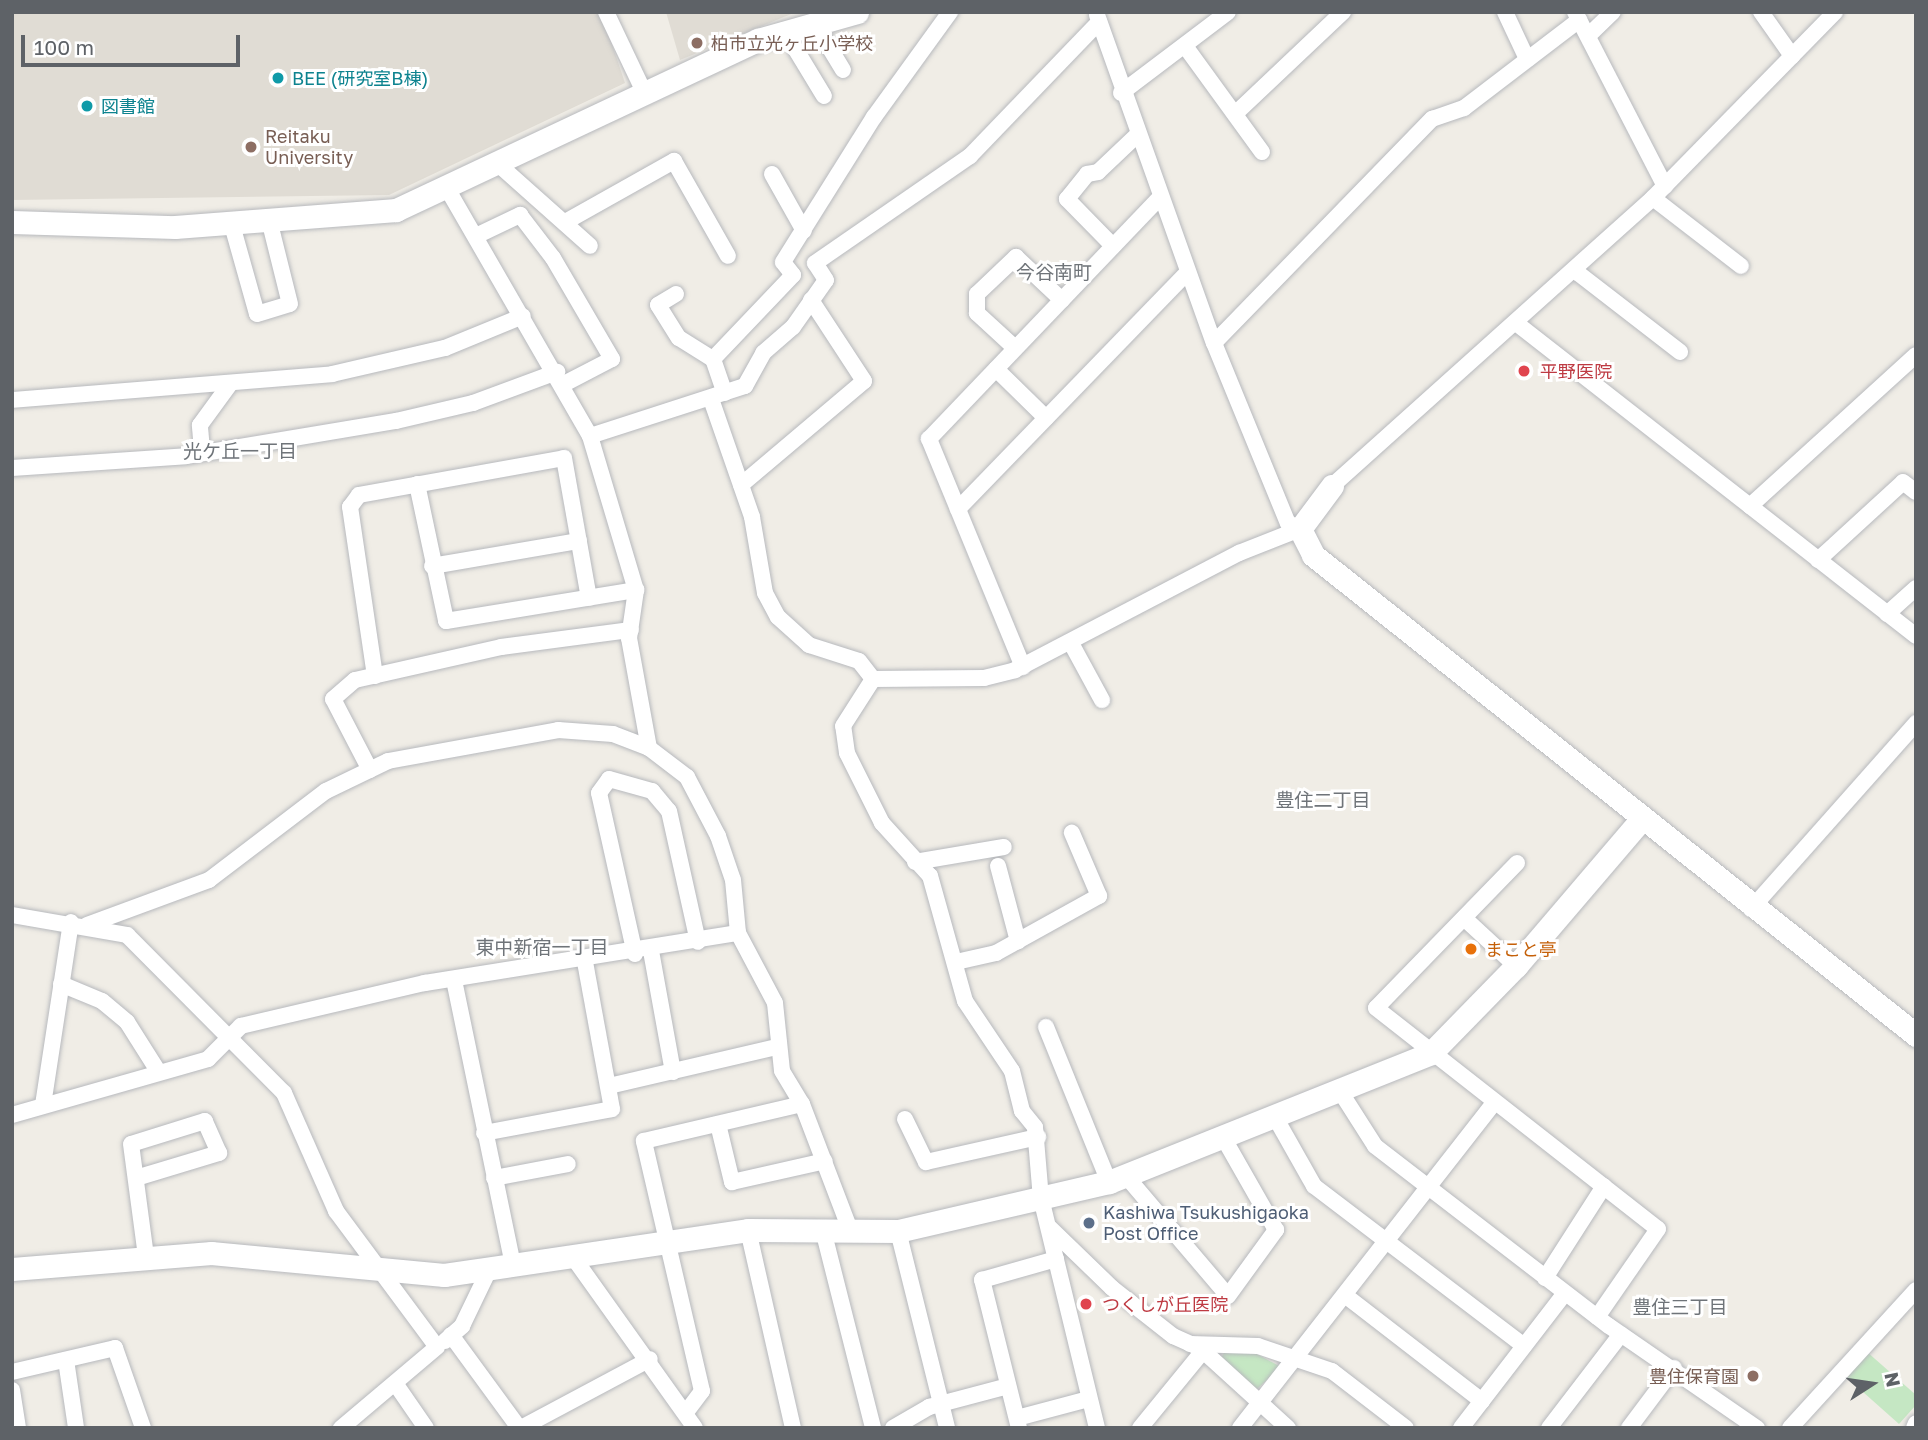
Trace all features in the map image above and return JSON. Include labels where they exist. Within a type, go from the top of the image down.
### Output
[{"type":"street","points":[[606,12],[645,94]]},
{"type":"street","points":[[12,222],[232,225],[368,217],[448,190],[784,30],[857,12]]},
{"type":"street","points":[[713,359],[793,275],[783,262],[874,117],[950,12]]},
{"type":"street","points":[[1121,93],[1228,12]]},
{"type":"street","points":[[1235,114],[1343,12]]},
{"type":"street","points":[[1505,12],[1527,59]]},
{"type":"street","points":[[1589,35],[1613,12]]},
{"type":"street","points":[[1761,12],[1791,56]]},
{"type":"street","points":[[873,679],[984,678],[1023,667],[1238,554],[1300,529],[1332,486],[1653,198],[1835,12]]},
{"type":"street","points":[[1214,343],[1432,119],[1464,108],[1577,16],[1665,186]]},
{"type":"street","points":[[1098,17],[1136,136],[1214,343],[1288,523],[1300,529],[1312,555],[1640,821],[1916,1035]]},
{"type":"street","points":[[590,436],[745,386],[764,353],[825,280],[815,263],[970,156],[1098,17]]},
{"type":"street","points":[[814,22],[843,69]]},
{"type":"street","points":[[784,30],[824,96]]},
{"type":"street","points":[[1185,46],[1262,152]]},
{"type":"street","points":[[1113,246],[1067,199],[1087,174],[1098,172],[1136,136]]},
{"type":"street","points":[[567,222],[674,161],[728,256]]},
{"type":"street","points":[[498,164],[567,222],[590,246]]},
{"type":"street","points":[[772,174],[804,232]]},
{"type":"street","points":[[448,190],[478,235],[590,436],[636,590],[631,630],[649,748]]},
{"type":"street","points":[[1023,667],[929,439],[1159,198]]},
{"type":"street","points":[[1653,198],[1741,267]]},
{"type":"street","points":[[12,468],[186,456],[202,450],[396,421],[473,403],[560,378],[611,359],[553,258],[520,215],[478,235]]},
{"type":"street","points":[[232,225],[257,314],[290,304],[270,224]]},
{"type":"street","points":[[1015,348],[977,313],[977,294],[1016,257],[1062,300]]},
{"type":"street","points":[[1574,270],[1680,352]]},
{"type":"street","points":[[958,509],[1187,273]]},
{"type":"street","points":[[676,294],[658,304],[679,338],[713,359]]},
{"type":"street","points":[[741,485],[864,381],[811,300]]},
{"type":"street","points":[[12,400],[230,384],[372,367],[445,348],[523,316]]},
{"type":"street","points":[[1516,323],[1916,636]]},
{"type":"street","points":[[1750,506],[1916,355]]},
{"type":"street","points":[[713,359],[718,396],[765,593],[778,617],[809,645],[859,661],[873,679]]},
{"type":"street","points":[[996,369],[1046,418]]},
{"type":"street","points":[[202,450],[200,425],[230,384]]},
{"type":"street","points":[[374,676],[351,499],[417,484],[564,458],[589,598]]},
{"type":"street","points":[[1818,560],[1903,482],[1916,492]]},
{"type":"street","points":[[417,484],[432,566],[446,621],[636,590]]},
{"type":"street","points":[[432,566],[579,541]]},
{"type":"street","points":[[1887,614],[1916,588]]},
{"type":"street","points":[[370,770],[333,699],[335,691],[374,676],[501,647],[631,630]]},
{"type":"street","points":[[1071,643],[1102,700]]},
{"type":"street","points":[[873,679],[846,712],[842,737],[882,823],[915,862],[940,900],[965,1001],[1012,1071],[1022,1111],[1038,1137],[1041,1199],[1097,1428]]},
{"type":"street","points":[[1751,909],[1916,723]]},
{"type":"street","points":[[79,924],[209,880],[327,791],[388,761],[558,730],[613,734],[649,748],[687,777],[702,799],[733,880],[738,933],[775,1003],[777,1047],[825,1161],[850,1230]]},
{"type":"street","points":[[673,1072],[599,793],[609,779],[652,791],[670,811],[698,942]]},
{"type":"street","points":[[12,1269],[146,1256],[211,1253],[375,1270],[489,1270],[748,1230],[898,1231],[1117,1179],[1431,1053],[1516,966],[1640,821]]},
{"type":"street","points":[[956,962],[1018,940],[1099,896],[1072,833]]},
{"type":"street","points":[[915,862],[1003,846]]},
{"type":"street","points":[[1517,863],[1376,1008],[1658,1229],[1597,1317]]},
{"type":"street","points":[[998,866],[1018,940]]},
{"type":"street","points":[[12,915],[79,924],[144,946],[229,1039],[284,1093],[336,1210],[375,1270],[437,1347]]},
{"type":"street","points":[[1464,918],[1516,966]]},
{"type":"street","points":[[43,1105],[61,984],[79,924]]},
{"type":"street","points":[[12,1115],[158,1071],[208,1059],[240,1026],[454,979],[585,962],[738,933]]},
{"type":"street","points":[[484,1133],[612,1109],[585,962]]},
{"type":"street","points":[[454,979],[513,1266]]},
{"type":"street","points":[[61,984],[102,1001],[127,1021],[158,1071]]},
{"type":"street","points":[[1046,1027],[1117,1179],[1228,1296],[1276,1230],[1223,1137]]},
{"type":"street","points":[[609,1086],[777,1047]]},
{"type":"street","points":[[1340,1091],[1375,1146],[1597,1317],[1757,1428]]},
{"type":"street","points":[[1240,1428],[1297,1359],[1495,1102]]},
{"type":"street","points":[[690,1422],[702,1391],[644,1141],[802,1104]]},
{"type":"street","points":[[1275,1117],[1314,1186],[1524,1346]]},
{"type":"street","points":[[905,1119],[926,1162],[1038,1137]]},
{"type":"street","points":[[136,1178],[219,1153],[205,1121],[131,1144],[146,1256]]},
{"type":"street","points":[[718,1124],[732,1182],[825,1161]]},
{"type":"street","points":[[494,1178],[568,1164]]},
{"type":"street","points":[[1545,1278],[1604,1186]]},
{"type":"street","points":[[1048,1226],[1112,1288],[1197,1347],[1289,1428]]},
{"type":"street","points":[[748,1230],[793,1428]]},
{"type":"street","points":[[823,1230],[873,1428]]},
{"type":"street","points":[[898,1231],[947,1428]]},
{"type":"street","points":[[573,1256],[613,1320],[650,1359],[690,1422]]},
{"type":"street","points":[[1056,1259],[982,1280],[1018,1423],[1089,1399]]},
{"type":"street","points":[[341,1428],[397,1386],[451,1335],[489,1270]]},
{"type":"street","points":[[1790,1428],[1916,1290]]},
{"type":"street","points":[[1461,1428],[1565,1293]]},
{"type":"street","points":[[1346,1296],[1482,1401]]},
{"type":"street","points":[[1549,1428],[1621,1334]]},
{"type":"street","points":[[451,1335],[520,1428],[650,1359]]},
{"type":"street","points":[[1197,1347],[1258,1346],[1332,1371],[1406,1428]]},
{"type":"street","points":[[1140,1428],[1197,1347]]},
{"type":"street","points":[[12,1372],[115,1348],[143,1428]]},
{"type":"street","points":[[66,1360],[76,1428]]},
{"type":"street","points":[[1629,1428],[1674,1368]]},
{"type":"street","points":[[397,1386],[426,1428]]},
{"type":"street","points":[[893,1428],[941,1403],[1009,1386]]},
{"type":"street","points":[[12,1390],[18,1428]]},
{"type":"shaded area","name":"Reitaku University","points":[[12,12],[601,12],[625,83],[389,195],[12,200]]},
{"type":"shaded area","name":"柏市立光ヶ丘小学校","points":[[666,12],[796,12],[680,60]]},
{"type":"green space","points":[[1225,1350],[1257,1354],[1281,1367],[1257,1389],[1222,1357]]},
{"type":"green space","points":[[1866,1351],[1916,1395],[1916,1405],[1899,1424],[1845,1376]]},
{"type":"place","name":"柏市立光ヶ丘小学校","points":[[697,43]]},
{"type":"place","name":"BEE (研究室B棟)","points":[[278,78]]},
{"type":"place","name":"図書館","points":[[87,106]]},
{"type":"place","name":"Reitaku University","points":[[251,147]]},
{"type":"place","name":"平野医院","points":[[1524,371]]},
{"type":"place","name":"まこと亭","points":[[1471,949]]},
{"type":"place","name":"Kashiwa Tsukushigaoka Post Office","points":[[1089,1223]]},
{"type":"place","name":"つくしが丘医院","points":[[1086,1304]]},
{"type":"place","name":"豊住保育園","points":[[1753,1376]]},
{"type":"district","name":"今谷南町","points":[[1054,272]]},
{"type":"district","name":"光ケ丘一丁目","points":[[240,451]]},
{"type":"district","name":"豊住二丁目","points":[[1323,800]]},
{"type":"district","name":"東中新宿一丁目","points":[[542,947]]},
{"type":"district","name":"豊住三丁目","points":[[1680,1307]]}]
